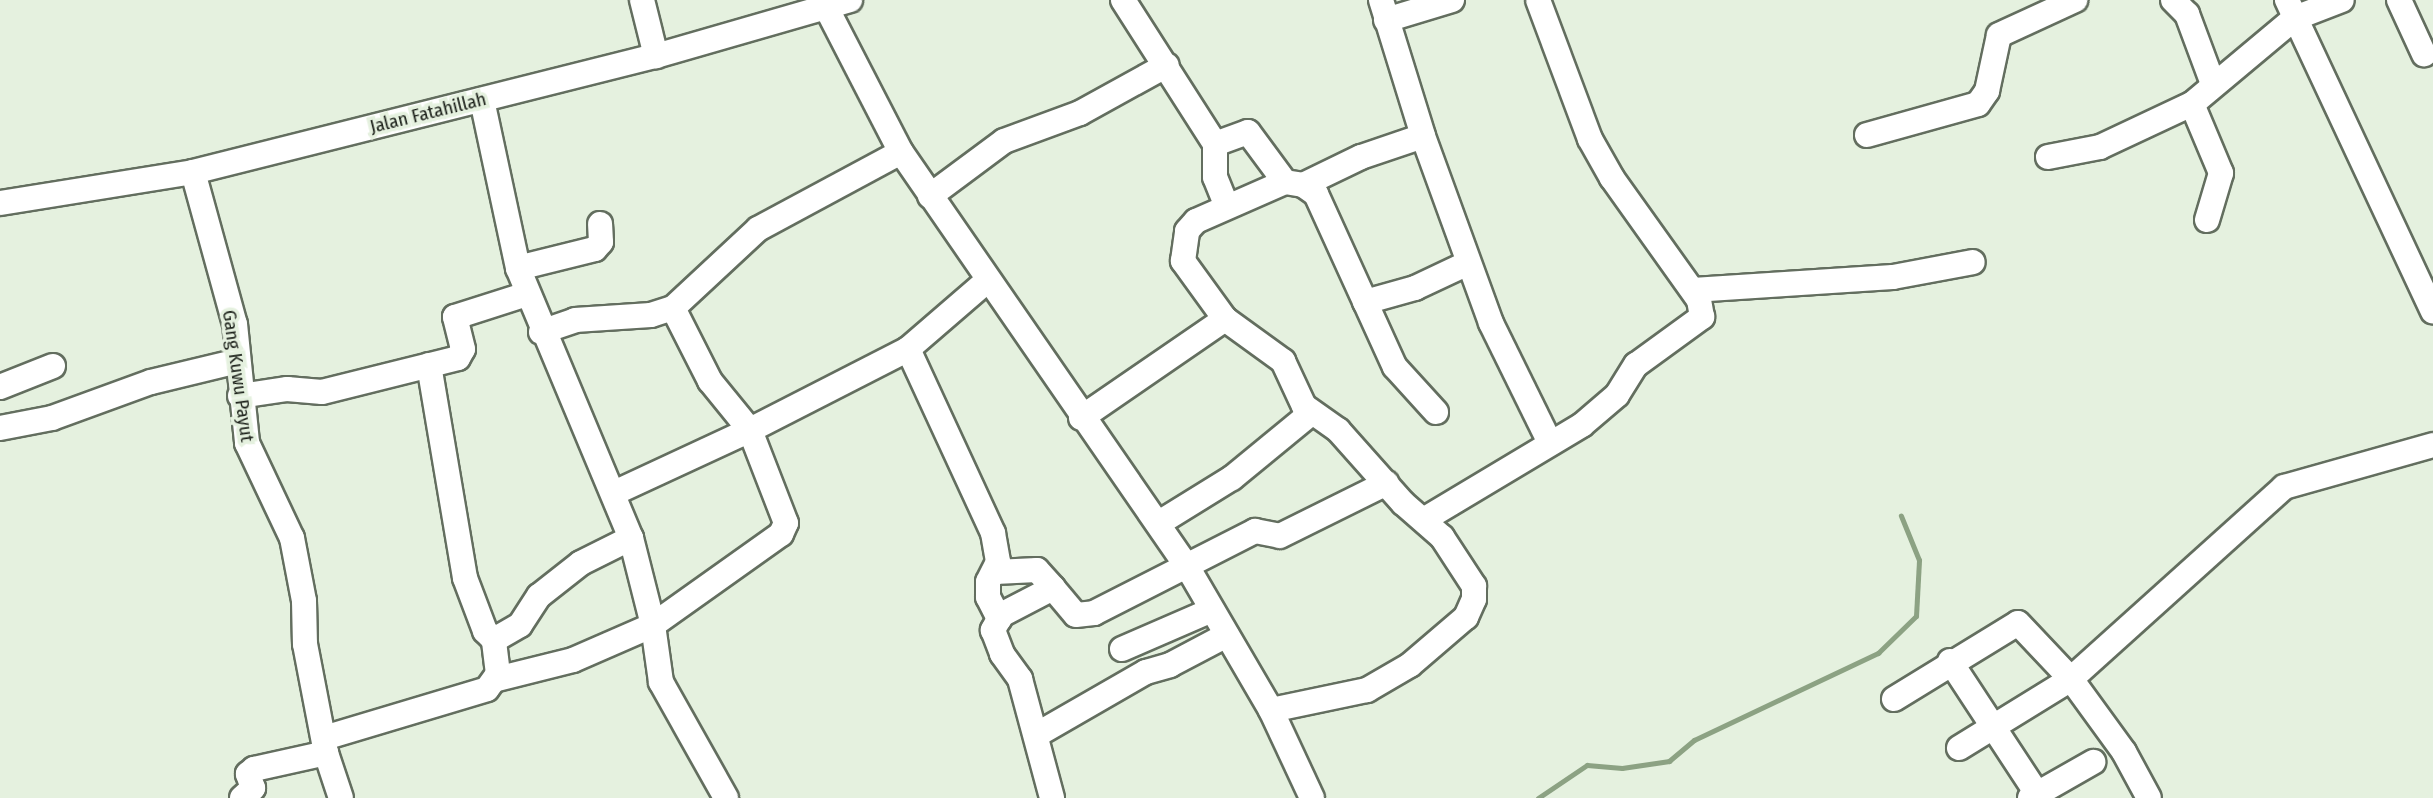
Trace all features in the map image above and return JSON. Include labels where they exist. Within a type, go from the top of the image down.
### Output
[{"type":"street","points":[[642,0],[656,56]]},
{"type":"street","name":"Jalan Fatahillah","points":[[0,203],[193,172],[656,56],[850,0]]},
{"type":"street","points":[[1123,0],[1215,144],[1215,177],[1227,207]]},
{"type":"street","points":[[1452,0],[1384,10],[1423,136],[1490,323],[1550,443]]},
{"type":"street","points":[[1425,519],[1582,425],[1616,395],[1636,365],[1698,323],[1702,310],[1693,290],[1612,178],[1590,139],[1538,0]]},
{"type":"street","points":[[1867,135],[1978,104],[1987,91],[2000,35],[2075,0]]},
{"type":"street","points":[[2173,0],[2187,15],[2213,84]]},
{"type":"street","points":[[2048,157],[2100,146],[2192,104],[2291,9],[2342,0]]},
{"type":"street","points":[[2399,0],[2424,54]]},
{"type":"street","points":[[826,7],[901,152],[1081,418],[1159,523],[1188,568],[1271,710],[1312,798]]},
{"type":"street","points":[[2291,9],[2433,311]]},
{"type":"street","points":[[930,196],[1004,141],[1080,113],[1167,65]]},
{"type":"street","points":[[482,100],[518,268],[541,332],[614,493],[631,538],[653,625],[666,692],[726,798]]},
{"type":"street","points":[[2192,104],[2221,173],[2207,220]]},
{"type":"street","points":[[1215,144],[1248,132],[1294,183],[1316,194],[1395,367],[1436,412]]},
{"type":"street","points":[[1271,710],[1367,690],[1410,665],[1466,617],[1474,599],[1474,586],[1458,556],[1425,519],[1338,430],[1311,413],[1283,361],[1225,319],[1183,261],[1187,231],[1195,221],[1227,207],[1423,136]]},
{"type":"street","points":[[541,332],[575,320],[652,315],[673,308],[758,229],[901,152]]},
{"type":"street","name":"Gang Kuwu Payut","points":[[193,172],[235,324],[240,396],[250,454],[292,538],[304,601],[305,644],[325,746],[341,798]]},
{"type":"street","points":[[518,268],[595,249],[601,242],[600,224]]},
{"type":"street","points":[[1693,290],[1893,277],[1973,262]]},
{"type":"street","points":[[1365,302],[1415,288],[1468,263]]},
{"type":"street","points":[[614,493],[750,430],[908,349],[988,280]]},
{"type":"street","points":[[240,396],[287,389],[322,392],[462,355],[455,317],[527,294]]},
{"type":"street","points":[[242,798],[253,788],[248,774],[254,769],[481,692],[497,679],[573,660],[653,625],[780,534],[786,523],[750,430],[737,409],[710,381],[673,308]]},
{"type":"street","points":[[1081,418],[1225,319]]},
{"type":"street","points":[[908,349],[993,534],[996,572],[988,582],[988,597],[999,616]]},
{"type":"street","points":[[0,428],[52,418],[151,382],[238,361]]},
{"type":"street","points":[[429,365],[465,578],[485,631],[494,640],[497,679]]},
{"type":"street","points":[[0,387],[53,366]]},
{"type":"street","points":[[1159,523],[1232,478],[1311,413]]},
{"type":"street","points":[[1959,748],[2071,680],[2284,487],[2433,445]]},
{"type":"street","points":[[996,572],[1037,570],[1076,615],[1082,616],[1188,568],[1255,531],[1280,536],[1387,483]]},
{"type":"street","points":[[494,640],[520,625],[539,596],[580,563],[631,538]]},
{"type":"street","points":[[1052,798],[1038,734],[1020,679],[995,639],[993,630],[999,616],[1053,588]]},
{"type":"street","points":[[1122,649],[1212,610]]},
{"type":"street","points":[[1894,699],[1950,661],[2018,623],[2071,680],[2124,752],[2149,798]]},
{"type":"street","points":[[1038,734],[1146,671],[1170,665],[1227,635]]},
{"type":"street","points":[[1950,661],[1995,727],[2035,796],[2093,762]]},
{"type":"waterway","points":[[1538,798],[1587,765],[1622,768],[1669,761],[1694,740],[1878,653],[1916,616],[1919,560],[1901,516]]}]
